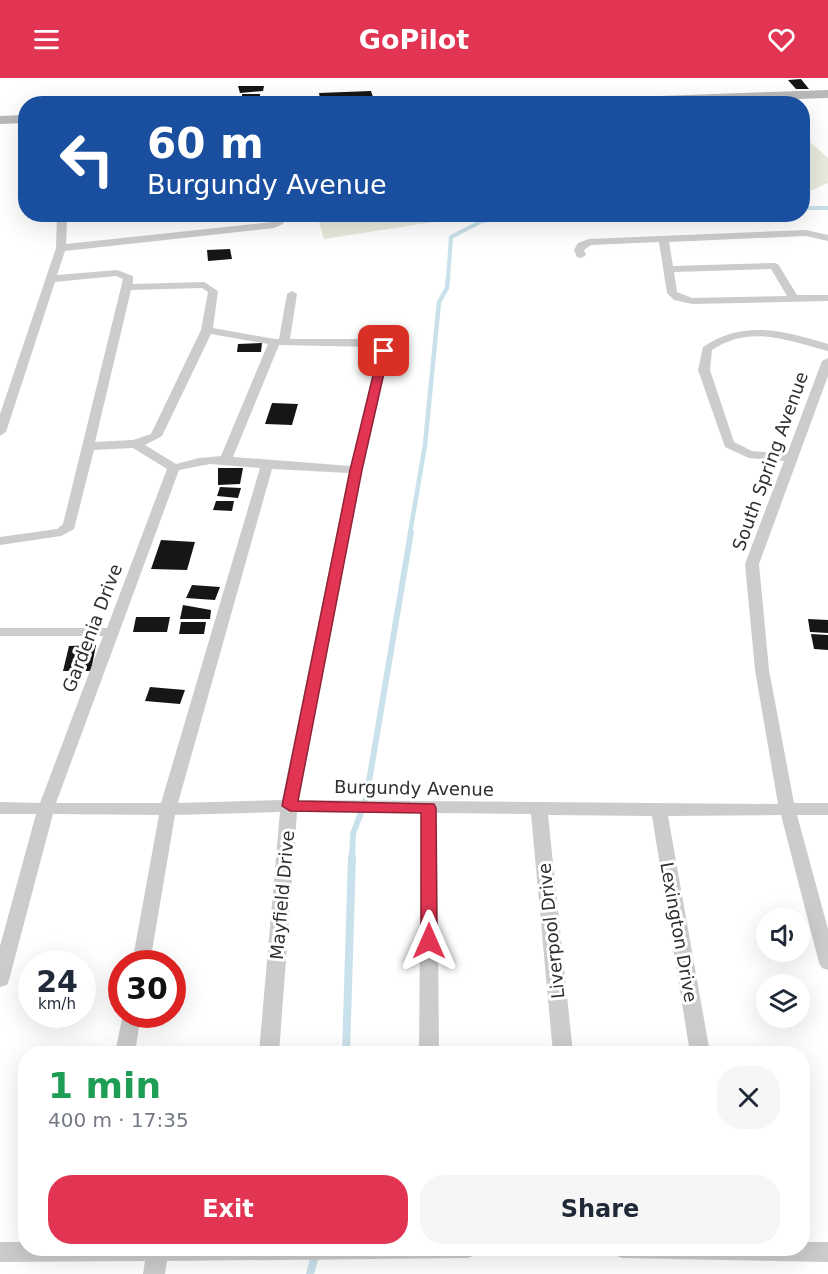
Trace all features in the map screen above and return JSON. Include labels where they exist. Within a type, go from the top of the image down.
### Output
[{"type":"main road","points":[[772,96],[828,94]]},
{"type":"main road","points":[[0,120],[18,119]]},
{"type":"street","points":[[0,432],[61,248],[62,222]]},
{"type":"street","points":[[61,248],[274,225],[280,222]]},
{"type":"street","points":[[581,255],[579,250],[582,245],[589,242],[806,233],[828,237]]},
{"type":"street","points":[[664,239],[672,292],[678,298],[692,301],[828,298]]},
{"type":"street","points":[[669,269],[774,266],[795,299]]},
{"type":"street","points":[[0,541],[61,532],[69,526],[129,278],[117,273],[51,279]]},
{"type":"street","points":[[89,446],[135,444],[156,436],[207,330],[213,291],[204,285],[127,287]]},
{"type":"street","points":[[226,459],[280,342],[292,294]]},
{"type":"street","points":[[207,330],[280,342]]},
{"type":"street","points":[[790,458],[749,454],[729,444],[704,370],[707,349],[727,337],[756,334],[784,335],[828,348]]},
{"type":"street","name":"Mayfield Drive","points":[[270,1046],[290,806],[356,470],[384,351],[381,345],[372,342],[280,342]]},
{"type":"street","name":"South Spring Avenue","points":[[828,361],[752,564],[762,670],[787,808],[828,963]]},
{"type":"street","points":[[135,444],[174,468],[191,462],[226,459],[267,465],[356,470]]},
{"type":"street","points":[[143,950],[168,809],[267,465]]},
{"type":"street","name":"Gardenia Drive","points":[[0,980],[46,808],[110,632],[174,468]]},
{"type":"street","points":[[0,632],[110,632]]},
{"type":"street","name":"Burgundy Avenue","points":[[0,808],[168,809],[290,806],[659,810],[828,809]]},
{"type":"street","points":[[429,808],[429,1046]]},
{"type":"street","name":"Liverpool Drive","points":[[539,809],[562,1046]]},
{"type":"street","name":"Lexington Drive","points":[[659,810],[699,1046]]},
{"type":"street","points":[[126,1046],[129,1028]]},
{"type":"street","points":[[0,1252],[18,1252]]},
{"type":"street","points":[[810,1252],[828,1252]]},
{"type":"street","points":[[154,1274],[157,1256]]},
{"type":"shaded area","points":[[810,142],[828,158],[828,183],[810,191]]},
{"type":"shaded area","points":[[319,222],[438,222],[420,224],[324,239]]},
{"type":"building","points":[[801,79],[809,89],[796,89],[788,80]]},
{"type":"building","points":[[238,86],[264,86],[263,91],[240,93]]},
{"type":"building","points":[[371,91],[373,96],[320,96],[319,93]]},
{"type":"building","points":[[242,94],[260,94],[260,96],[242,96]]},
{"type":"building","points":[[230,249],[232,259],[208,261],[207,250]]},
{"type":"building","points":[[262,343],[261,352],[237,352],[238,344]]},
{"type":"building","points":[[272,403],[298,404],[292,425],[265,424]]},
{"type":"building","points":[[218,468],[243,468],[240,484],[218,485]]},
{"type":"building","points":[[220,487],[241,488],[238,498],[217,496]]},
{"type":"building","points":[[216,501],[234,501],[232,511],[213,510]]},
{"type":"building","points":[[161,540],[195,542],[187,570],[151,569]]},
{"type":"building","points":[[192,585],[220,587],[215,600],[186,598]]},
{"type":"building","points":[[183,605],[211,610],[210,619],[180,619]]},
{"type":"building","points":[[136,617],[170,617],[167,632],[133,632]]},
{"type":"building","points":[[808,619],[828,620],[828,633],[810,632]]},
{"type":"building","points":[[181,622],[206,622],[204,634],[179,634]]},
{"type":"building","points":[[811,634],[828,635],[828,650],[814,649]]},
{"type":"building","points":[[96,645],[91,671],[63,671],[69,646]]},
{"type":"building","points":[[150,687],[185,690],[180,704],[145,701]]},
{"type":"waterway","points":[[810,208],[828,208]]},
{"type":"waterway","points":[[448,278],[451,237],[480,222]]},
{"type":"waterway","points":[[410,533],[425,445],[439,302],[447,288],[448,277]]},
{"type":"waterway","points":[[352,859],[353,834],[366,799],[411,532]]},
{"type":"waterway","points":[[346,1046],[352,857]]},
{"type":"waterway","points":[[310,1274],[315,1256]]},
{"type":"route","points":[[384,351],[356,470],[290,806],[429,808],[429,941]]}]
